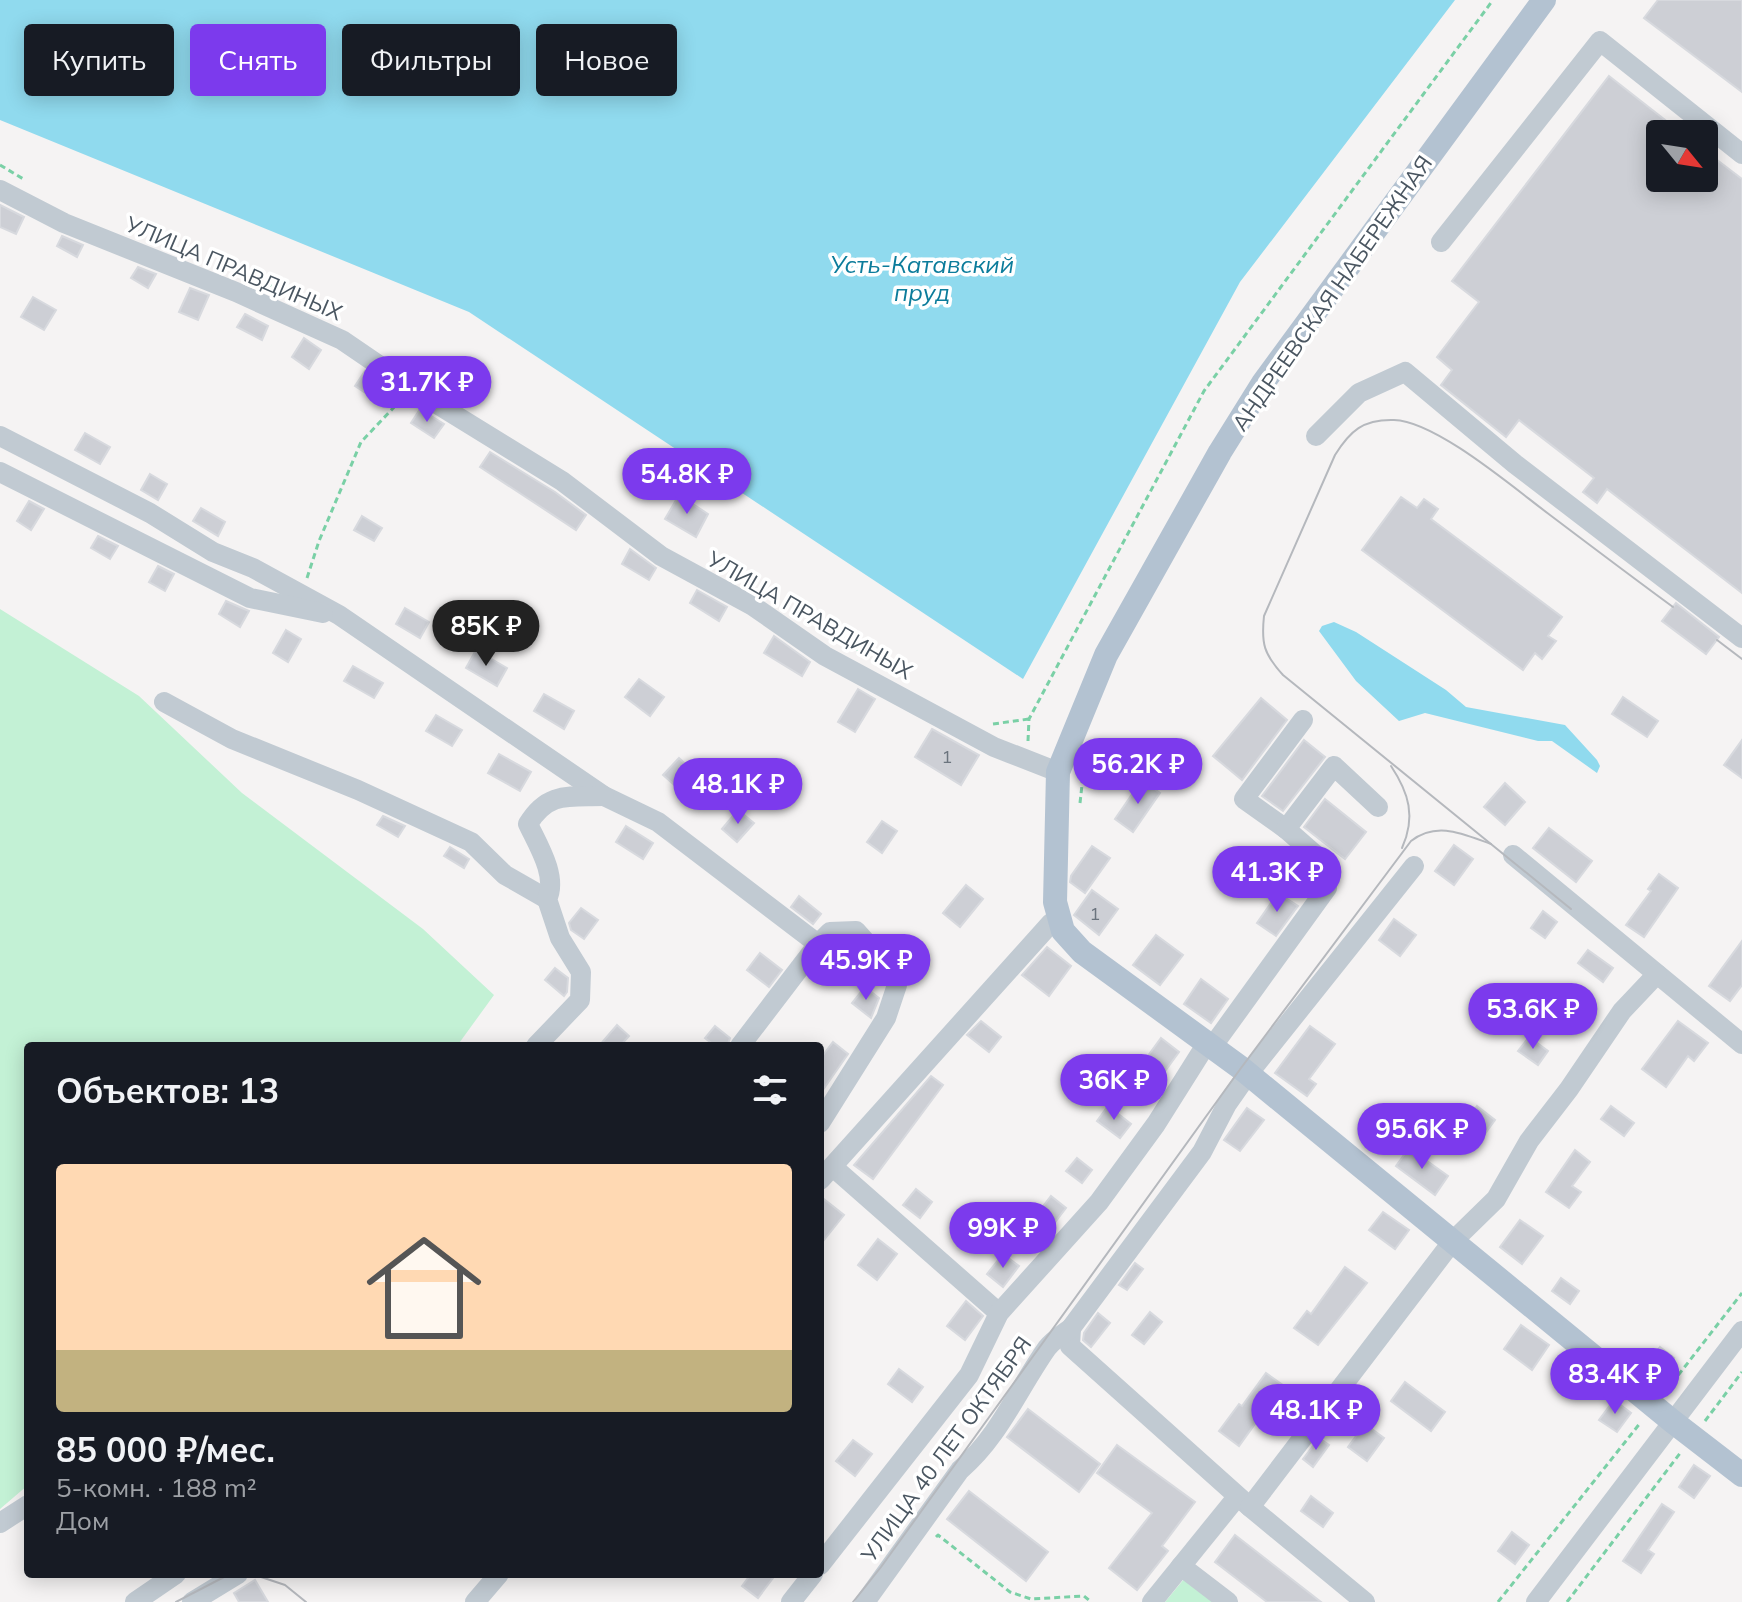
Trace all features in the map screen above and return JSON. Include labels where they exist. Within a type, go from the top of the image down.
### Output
[{"type":"main road","name":"АНДРЕЕВСКАЯ НАБЕРЕЖНАЯ","points":[[1058,772],[1106,655],[1234,429],[1263,383],[1544,0]]},
{"type":"main road","points":[[1058,772],[1055,902],[1063,931],[1082,952],[1248,1074],[1663,1414],[1742,1475]]},
{"type":"street","points":[[1441,242],[1600,41],[1742,154]]},
{"type":"street","name":"УЛИЦА ПРАВДИНЫХ","points":[[0,190],[64,223],[236,292],[342,340],[424,396],[562,481],[661,556],[753,606],[825,656],[994,747],[1058,772]]},
{"type":"street","points":[[1316,436],[1359,393],[1405,372],[1515,464],[1742,638]]},
{"type":"street","points":[[0,436],[150,513],[213,552],[253,568],[339,615],[604,796],[658,822],[818,944]]},
{"type":"street","points":[[0,472],[250,598],[339,615]]},
{"type":"street","points":[[164,702],[232,739],[358,790],[471,842],[505,875],[547,899],[560,938],[581,972],[580,1000],[540,1042]]},
{"type":"street","points":[[1303,720],[1244,799],[1286,829],[1334,766],[1378,807]]},
{"type":"street","points":[[547,899],[552,890],[528,824],[538,808],[555,798],[604,796]]},
{"type":"street","name":"УЛИЦА 40 ЛЕТ ОКТЯБРЯ","points":[[824,1560],[969,1375],[999,1313],[1099,1202],[1156,1124],[1202,1051],[1327,888],[1319,858],[1286,829]]},
{"type":"street","points":[[1513,855],[1742,1044]]},
{"type":"street","name":"УЛИЦА 40 ЛЕТ ОКТЯБРЯ","points":[[865,1602],[960,1470],[976,1456],[1049,1346],[1071,1328],[1202,1152],[1227,1104],[1248,1074],[1414,866]]},
{"type":"street","points":[[999,1313],[827,1173],[1051,923],[1060,918]]},
{"type":"street","points":[[743,1042],[830,932],[856,931],[880,958],[897,985],[886,1018],[824,1117]]},
{"type":"street","points":[[1152,1602],[1181,1566],[1244,1502],[1452,1242],[1496,1199],[1529,1141],[1622,1011],[1657,974]]},
{"type":"street","points":[[1071,1328],[1070,1346],[1244,1502],[1365,1602]]},
{"type":"street","points":[[1536,1602],[1663,1414],[1742,1331]]},
{"type":"street","points":[[0,1523],[24,1508]]},
{"type":"street","points":[[1181,1566],[1228,1602]]},
{"type":"street","points":[[135,1602],[170,1578]]},
{"type":"street","points":[[192,1602],[231,1578]]},
{"type":"street","points":[[475,1602],[496,1578]]},
{"type":"street","points":[[790,1578],[792,1602]]},
{"type":"street","points":[[792,1602],[810,1578]]},
{"type":"path","points":[[301,595],[319,541],[361,442],[399,401],[424,396]]},
{"type":"path","points":[[1078,813],[1084,762]]},
{"type":"path","points":[[1498,1602],[1663,1414],[1742,1293]]},
{"type":"path","points":[[1567,1602],[1742,1372]]},
{"type":"path","points":[[938,1535],[1010,1592],[1031,1599],[1084,1596],[1091,1602]]},
{"type":"green space","points":[[0,609],[139,696],[242,793],[423,929],[494,995],[460,1042],[24,1042],[24,1488],[0,1509]]},
{"type":"green space","points":[[1189,1573],[1224,1602],[1165,1602]]},
{"type":"water","name":"Усть-Катавский пруд","points":[[0,0],[1455,0],[1240,282],[1023,679],[469,312],[0,120]]},
{"type":"water","points":[[1334,622],[1356,632],[1446,690],[1466,707],[1565,725],[1597,760],[1600,766],[1597,773],[1552,741],[1538,741],[1425,713],[1399,721],[1356,681],[1319,631],[1322,626]]},
{"type":"building","points":[[1658,0],[1742,0],[1742,92],[1644,18]]},
{"type":"building","points":[[1609,76],[1665,120],[1646,120],[1646,192],[1718,192],[1718,161],[1742,179],[1742,593],[1607,489],[1597,503],[1583,492],[1594,478],[1519,420],[1506,437],[1441,385],[1452,370],[1437,357],[1479,302],[1452,281]]},
{"type":"building","points":[[0,205],[24,217],[16,234],[0,227]]},
{"type":"building","points":[[62,236],[83,245],[77,257],[57,246]]},
{"type":"building","points":[[138,267],[156,274],[148,288],[131,278]]},
{"type":"building","points":[[190,288],[209,295],[198,320],[179,312]]},
{"type":"building","points":[[33,297],[56,310],[44,330],[21,317]]},
{"type":"building","points":[[245,314],[268,326],[262,340],[237,327]]},
{"type":"building","points":[[304,338],[321,350],[309,369],[292,357]]},
{"type":"building","points":[[365,371],[387,387],[378,401],[355,386]]},
{"type":"building","points":[[420,409],[444,424],[434,438],[411,423]]},
{"type":"building","points":[[85,433],[110,447],[100,464],[75,450]]},
{"type":"building","points":[[490,452],[586,515],[576,530],[480,467]]},
{"type":"building","points":[[150,474],[167,484],[158,500],[141,490]]},
{"type":"building","points":[[679,495],[708,514],[696,537],[665,519]]},
{"type":"building","points":[[1401,497],[1417,508],[1424,499],[1438,509],[1431,519],[1562,617],[1548,636],[1556,641],[1542,659],[1535,653],[1523,670],[1362,550]]},
{"type":"building","points":[[29,501],[44,509],[31,530],[17,521]]},
{"type":"building","points":[[201,508],[225,522],[218,536],[193,521]]},
{"type":"building","points":[[362,516],[382,528],[374,541],[354,530]]},
{"type":"building","points":[[98,536],[118,546],[110,559],[91,548]]},
{"type":"building","points":[[630,549],[656,568],[649,580],[622,564]]},
{"type":"building","points":[[158,566],[174,574],[165,591],[149,582]]},
{"type":"building","points":[[697,590],[727,607],[719,621],[690,603]]},
{"type":"building","points":[[226,601],[249,611],[240,627],[219,614]]},
{"type":"building","points":[[1676,603],[1719,637],[1706,654],[1662,621]]},
{"type":"building","points":[[405,608],[429,622],[420,638],[396,624]]},
{"type":"building","points":[[286,630],[301,639],[288,662],[273,653]]},
{"type":"building","points":[[774,636],[810,662],[802,676],[764,653]]},
{"type":"building","points":[[476,650],[507,668],[497,686],[466,668]]},
{"type":"building","points":[[353,666],[383,683],[374,698],[344,681]]},
{"type":"building","points":[[639,679],[664,697],[650,716],[625,697]]},
{"type":"building","points":[[858,689],[875,699],[855,732],[838,722]]},
{"type":"building","points":[[544,694],[574,711],[564,729],[534,711]]},
{"type":"building","points":[[1623,697],[1658,721],[1647,737],[1612,714]]},
{"type":"building","points":[[1261,698],[1287,720],[1242,780],[1213,756]]},
{"type":"building","points":[[436,715],[462,730],[452,746],[426,731]]},
{"type":"building","points":[[932,729],[979,755],[961,785],[915,757]]},
{"type":"building","points":[[1304,740],[1325,757],[1283,811],[1262,796]]},
{"type":"building","points":[[1742,740],[1742,778],[1724,765]]},
{"type":"building","points":[[499,754],[531,772],[520,791],[488,773]]},
{"type":"building","points":[[679,758],[694,772],[679,789],[663,775]]},
{"type":"building","points":[[1142,780],[1160,793],[1133,832],[1115,819]]},
{"type":"building","points":[[1505,783],[1525,802],[1505,825],[1484,807]]},
{"type":"building","points":[[1325,799],[1366,832],[1345,859],[1304,827]]},
{"type":"building","points":[[738,810],[754,823],[737,842],[722,829]]},
{"type":"building","points":[[383,816],[405,826],[398,837],[377,825]]},
{"type":"building","points":[[882,821],[897,831],[882,853],[867,842]]},
{"type":"building","points":[[626,826],[653,843],[643,859],[616,842]]},
{"type":"building","points":[[1549,828],[1592,861],[1576,882],[1533,848]]},
{"type":"building","points":[[1454,845],[1473,859],[1454,885],[1435,871]]},
{"type":"building","points":[[1092,846],[1110,858],[1085,893],[1070,882]]},
{"type":"building","points":[[450,847],[469,859],[464,868],[444,856]]},
{"type":"building","points":[[1659,874],[1678,888],[1644,937],[1626,925],[1651,891],[1648,889]]},
{"type":"building","points":[[966,885],[983,899],[960,927],[943,913]]},
{"type":"building","points":[[1092,890],[1118,909],[1099,935],[1074,915]]},
{"type":"building","points":[[1278,893],[1298,906],[1276,936],[1257,923]]},
{"type":"building","points":[[799,896],[821,914],[813,924],[791,907]]},
{"type":"building","points":[[581,908],[598,920],[584,939],[571,930],[569,923]]},
{"type":"building","points":[[1543,911],[1557,922],[1545,938],[1531,928]]},
{"type":"building","points":[[1394,919],[1416,935],[1400,956],[1379,940]]},
{"type":"building","points":[[1156,935],[1183,955],[1160,985],[1133,965]]},
{"type":"building","points":[[1742,941],[1742,985],[1730,1001],[1709,986]]},
{"type":"building","points":[[1047,947],[1071,966],[1049,996],[1022,975]]},
{"type":"building","points":[[908,949],[920,956],[910,972],[899,964]]},
{"type":"building","points":[[1588,950],[1613,968],[1603,982],[1578,963]]},
{"type":"building","points":[[760,953],[782,970],[769,987],[747,970]]},
{"type":"building","points":[[555,968],[568,978],[564,996],[545,980]]},
{"type":"building","points":[[1201,979],[1228,999],[1211,1023],[1184,1004]]},
{"type":"building","points":[[865,987],[879,998],[871,1018],[852,1003]]},
{"type":"building","points":[[981,1021],[1001,1037],[989,1052],[967,1035]]},
{"type":"building","points":[[1678,1021],[1708,1043],[1694,1061],[1688,1056],[1666,1087],[1642,1069]]},
{"type":"building","points":[[617,1025],[629,1036],[624,1042],[602,1042]]},
{"type":"building","points":[[715,1026],[730,1038],[728,1042],[710,1042],[705,1038]]},
{"type":"building","points":[[1310,1026],[1335,1044],[1309,1079],[1316,1084],[1307,1096],[1275,1073]]},
{"type":"building","points":[[1529,1037],[1548,1051],[1538,1065],[1518,1051]]},
{"type":"building","points":[[1161,1038],[1179,1052],[1160,1078],[1142,1064]]},
{"type":"building","points":[[833,1042],[848,1054],[824,1088],[824,1054]]},
{"type":"building","points":[[931,1076],[943,1085],[873,1179],[854,1165]]},
{"type":"building","points":[[1108,1106],[1131,1124],[1120,1138],[1097,1121]]},
{"type":"building","points":[[1477,1106],[1495,1120],[1481,1139],[1463,1126]]},
{"type":"building","points":[[1611,1106],[1634,1123],[1624,1136],[1601,1119]]},
{"type":"building","points":[[1247,1108],[1264,1120],[1240,1151],[1224,1140]]},
{"type":"building","points":[[1409,1148],[1448,1176],[1435,1195],[1396,1166]]},
{"type":"building","points":[[1575,1150],[1590,1162],[1572,1186],[1581,1192],[1569,1208],[1546,1192]]},
{"type":"building","points":[[1077,1158],[1092,1170],[1082,1183],[1066,1171]]},
{"type":"building","points":[[916,1189],[932,1202],[920,1218],[903,1205]]},
{"type":"building","points":[[1051,1196],[1066,1208],[1050,1229],[1034,1218]]},
{"type":"building","points":[[824,1199],[844,1215],[824,1240]]},
{"type":"building","points":[[1383,1212],[1409,1230],[1395,1249],[1369,1230]]},
{"type":"building","points":[[1520,1220],[1543,1236],[1522,1264],[1500,1247]]},
{"type":"building","points":[[878,1239],[897,1254],[877,1280],[858,1265]]},
{"type":"building","points":[[1003,1254],[1019,1266],[1003,1287],[987,1274]]},
{"type":"building","points":[[1135,1263],[1143,1269],[1127,1290],[1119,1285]]},
{"type":"building","points":[[1345,1267],[1367,1283],[1318,1345],[1294,1328],[1307,1311],[1311,1314]]},
{"type":"building","points":[[1561,1278],[1579,1291],[1570,1304],[1552,1291]]},
{"type":"building","points":[[966,1301],[983,1316],[965,1340],[947,1326]]},
{"type":"building","points":[[1150,1312],[1162,1322],[1144,1344],[1132,1335]]},
{"type":"building","points":[[1098,1313],[1110,1323],[1091,1347],[1083,1340],[1084,1333]]},
{"type":"building","points":[[1521,1325],[1549,1345],[1532,1370],[1504,1349]]},
{"type":"building","points":[[1660,1347],[1674,1358],[1659,1377],[1645,1367]]},
{"type":"building","points":[[899,1369],[923,1387],[912,1402],[888,1384]]},
{"type":"building","points":[[1266,1373],[1287,1388],[1276,1402],[1273,1399],[1239,1446],[1219,1431]]},
{"type":"building","points":[[1405,1382],[1445,1412],[1431,1431],[1391,1401]]},
{"type":"building","points":[[1614,1400],[1631,1413],[1617,1432],[1599,1420]]},
{"type":"building","points":[[1028,1409],[1100,1464],[1079,1492],[1007,1437]]},
{"type":"building","points":[[1365,1424],[1384,1438],[1367,1461],[1348,1447]]},
{"type":"building","points":[[1319,1438],[1329,1445],[1313,1467],[1303,1459]]},
{"type":"building","points":[[853,1440],[872,1454],[855,1476],[836,1461]]},
{"type":"building","points":[[1117,1445],[1195,1502],[1162,1546],[1168,1551],[1137,1590],[1109,1568],[1152,1513],[1097,1473]]},
{"type":"building","points":[[1694,1465],[1710,1476],[1694,1498],[1679,1487]]},
{"type":"building","points":[[969,1491],[1048,1552],[1026,1581],[947,1519]]},
{"type":"building","points":[[1311,1496],[1333,1513],[1323,1527],[1301,1511]]},
{"type":"building","points":[[1662,1504],[1674,1512],[1648,1550],[1654,1554],[1641,1573],[1623,1561]]},
{"type":"building","points":[[1512,1532],[1529,1545],[1515,1564],[1498,1551]]},
{"type":"building","points":[[1235,1535],[1321,1602],[1267,1602],[1215,1562]]},
{"type":"building","points":[[748,1578],[773,1578],[758,1598],[742,1586]]},
{"type":"building","points":[[255,1580],[268,1602],[239,1602],[234,1593]]},
{"type":"tram line","points":[[1571,909],[1283,675],[1265,648],[1264,616],[1335,455],[1358,428],[1383,420],[1411,423],[1453,444],[1673,607]]},
{"type":"tram line","points":[[1717,640],[1742,659]]},
{"type":"tram line","points":[[1391,766],[1408,806],[1409,826],[1402,848]]},
{"type":"tram line","points":[[853,1602],[1241,1068],[1411,841],[1431,832],[1450,831],[1491,844]]},
{"type":"tram line","points":[[176,1602],[222,1578]]},
{"type":"tram line","points":[[264,1578],[285,1585],[306,1602]]}]
